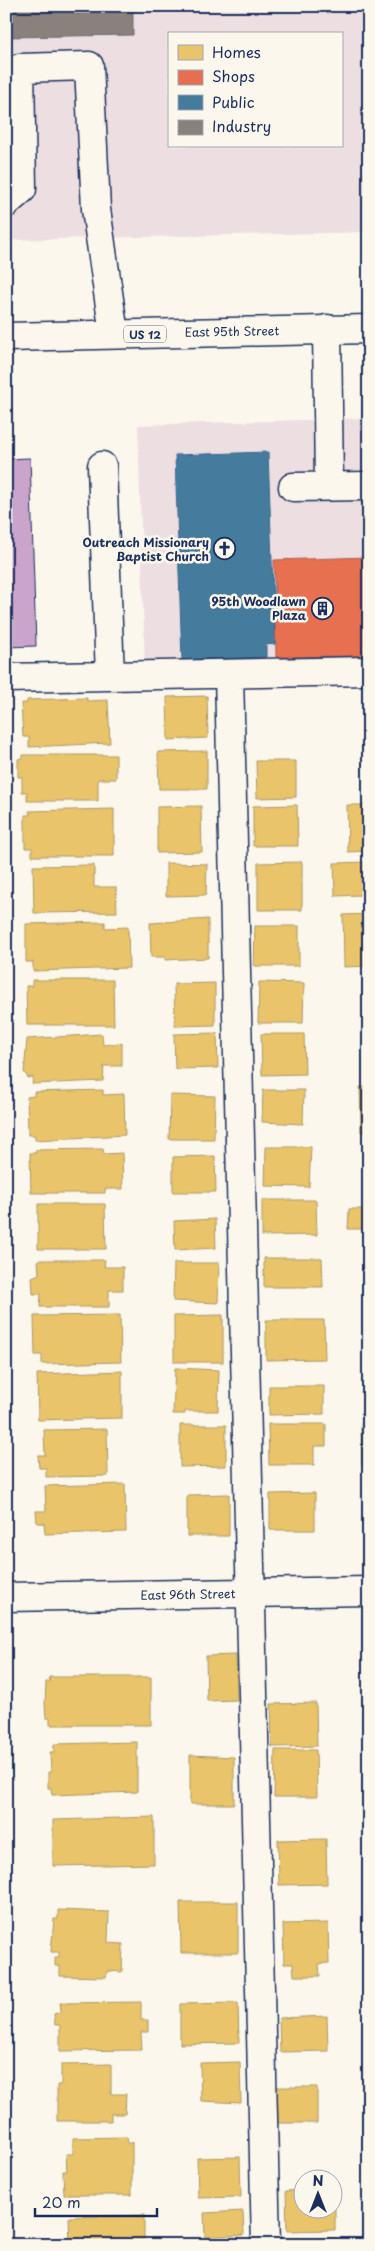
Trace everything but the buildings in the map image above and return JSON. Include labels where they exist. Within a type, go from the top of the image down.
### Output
[{"type":"main road","points":[[6,203],[22,189],[20,68],[89,66],[96,208],[114,334]]},
{"type":"main road","name":"East 95th Street","points":[[6,337],[369,328]]},
{"type":"main road","points":[[327,330],[329,486]]},
{"type":"main road","points":[[102,466],[110,676]]},
{"type":"main road","points":[[293,487],[369,486]]},
{"type":"main road","points":[[6,678],[369,671]]},
{"type":"main road","points":[[229,674],[266,2245]]},
{"type":"main road","name":"East 96th Street","points":[[6,1597],[369,1591]]},
{"type":"shaded area","points":[[6,6],[369,6],[369,232],[6,240]]},
{"type":"shaded area","name":"95th Woodlawn Plaza","points":[[369,418],[369,662],[145,669],[138,425]]},
{"type":"place","name":"Outreach Missionary Baptist Church","points":[[225,549]]},
{"type":"place","name":"95th Woodlawn Plaza","points":[[322,608]]}]
